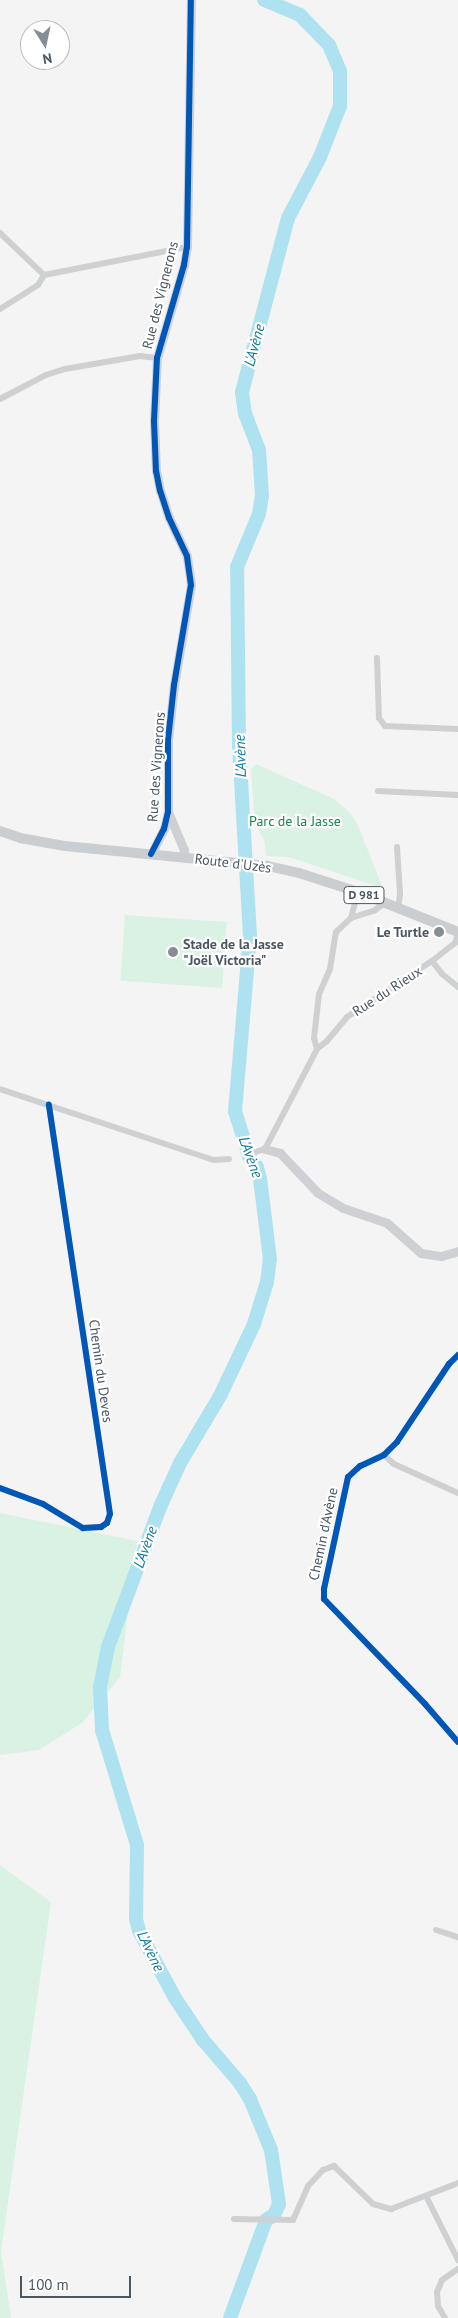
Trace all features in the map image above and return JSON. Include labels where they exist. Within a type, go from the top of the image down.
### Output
[{"type":"main road","name":"Route d'Uzès","points":[[0,831],[38,842],[268,866],[299,873],[358,892],[458,933]]},
{"type":"street","name":"Rue des Vignerons","points":[[151,854],[164,829],[168,812],[168,740],[192,577],[187,556],[164,505],[156,471],[154,422],[157,358],[184,266],[187,247],[191,0]]},
{"type":"street","points":[[0,233],[44,276]]},
{"type":"street","points":[[0,310],[38,284],[44,276],[187,247]]},
{"type":"street","points":[[0,399],[46,375],[66,369],[140,356],[157,358]]},
{"type":"street","points":[[376,658],[379,718],[385,726],[458,729]]},
{"type":"street","points":[[378,792],[458,795]]},
{"type":"street","name":"Rue des Vignerons","points":[[168,812],[184,850],[184,856]]},
{"type":"street","points":[[397,848],[400,894],[398,908]]},
{"type":"street","points":[[351,918],[358,892]]},
{"type":"street","points":[[255,1152],[265,1148],[317,1049],[314,1038],[319,994],[330,969],[336,932],[351,918],[375,910],[385,903]]},
{"type":"street","name":"Rue du Rieux","points":[[317,1049],[347,1017],[432,961],[455,943],[458,933]]},
{"type":"street","points":[[432,961],[442,974],[458,986]]},
{"type":"street","points":[[0,1089],[214,1160],[229,1160]]},
{"type":"street","name":"Chemin du Deves","points":[[0,1488],[43,1504],[83,1528],[101,1527],[107,1523],[110,1514],[49,1105]]},
{"type":"street","points":[[265,1148],[280,1154],[318,1193],[343,1208],[387,1223],[421,1253],[441,1256],[458,1251]]},
{"type":"street","name":"Chemin d'Avène","points":[[458,1355],[449,1364],[397,1442],[384,1455],[360,1466],[348,1477],[324,1589],[324,1599],[425,1704],[458,1742]]},
{"type":"street","points":[[384,1455],[394,1464],[458,1493]]},
{"type":"street","points":[[436,1930],[458,1938]]},
{"type":"street","points":[[234,2219],[293,2220],[308,2186],[322,2170],[334,2166],[373,2204],[391,2209],[458,2183]]},
{"type":"street","points":[[426,2196],[458,2260]]},
{"type":"street","points":[[445,2318],[438,2306],[437,2292],[442,2280],[458,2269]]},
{"type":"green space","name":"Parc de la Jasse","points":[[256,764],[334,799],[350,813],[357,823],[382,886],[379,887],[289,857],[266,856],[264,839],[255,825],[251,769]]},
{"type":"green space","name":"Stade de la Jasse \"Joël Victoria\"","points":[[125,915],[227,922],[222,988],[120,981]]},
{"type":"green space","points":[[0,1513],[137,1541],[120,1677],[82,1723],[39,1750],[0,1755]]},
{"type":"green space","points":[[0,1865],[51,1902],[1,2251],[11,2318],[0,2318]]},
{"type":"waterway","name":"L'Avène","points":[[230,2318],[266,2220],[274,2215],[279,2204],[271,2150],[250,2099],[240,2083],[203,2040],[175,1998],[139,1931],[136,1919],[137,1845],[102,1730],[100,1687],[108,1647],[160,1507],[180,1463],[220,1396],[254,1324],[267,1282],[270,1259],[260,1179],[257,1167],[249,1156],[235,1111],[250,936],[239,746],[237,567],[259,514],[262,496],[259,450],[245,414],[242,392],[288,218],[320,157],[340,106],[340,71],[329,45],[300,15],[264,0]]},
{"type":"cycle path","points":[[151,854],[164,829],[168,812],[168,740],[174,685],[191,585],[187,556],[169,518],[160,491],[156,471],[154,421],[157,358],[184,265],[187,247],[191,0]]},
{"type":"cycle path","points":[[0,1488],[43,1504],[83,1528],[101,1527],[107,1523],[110,1514],[49,1105]]},
{"type":"cycle path","points":[[458,1355],[449,1364],[397,1442],[384,1455],[360,1466],[348,1477],[324,1589],[324,1599],[425,1704],[458,1742]]},
{"type":"place","name":"Le Turtle","points":[[439,932]]},
{"type":"place","name":"Stade de la Jasse \"Joël Victoria\"","points":[[173,952]]}]
